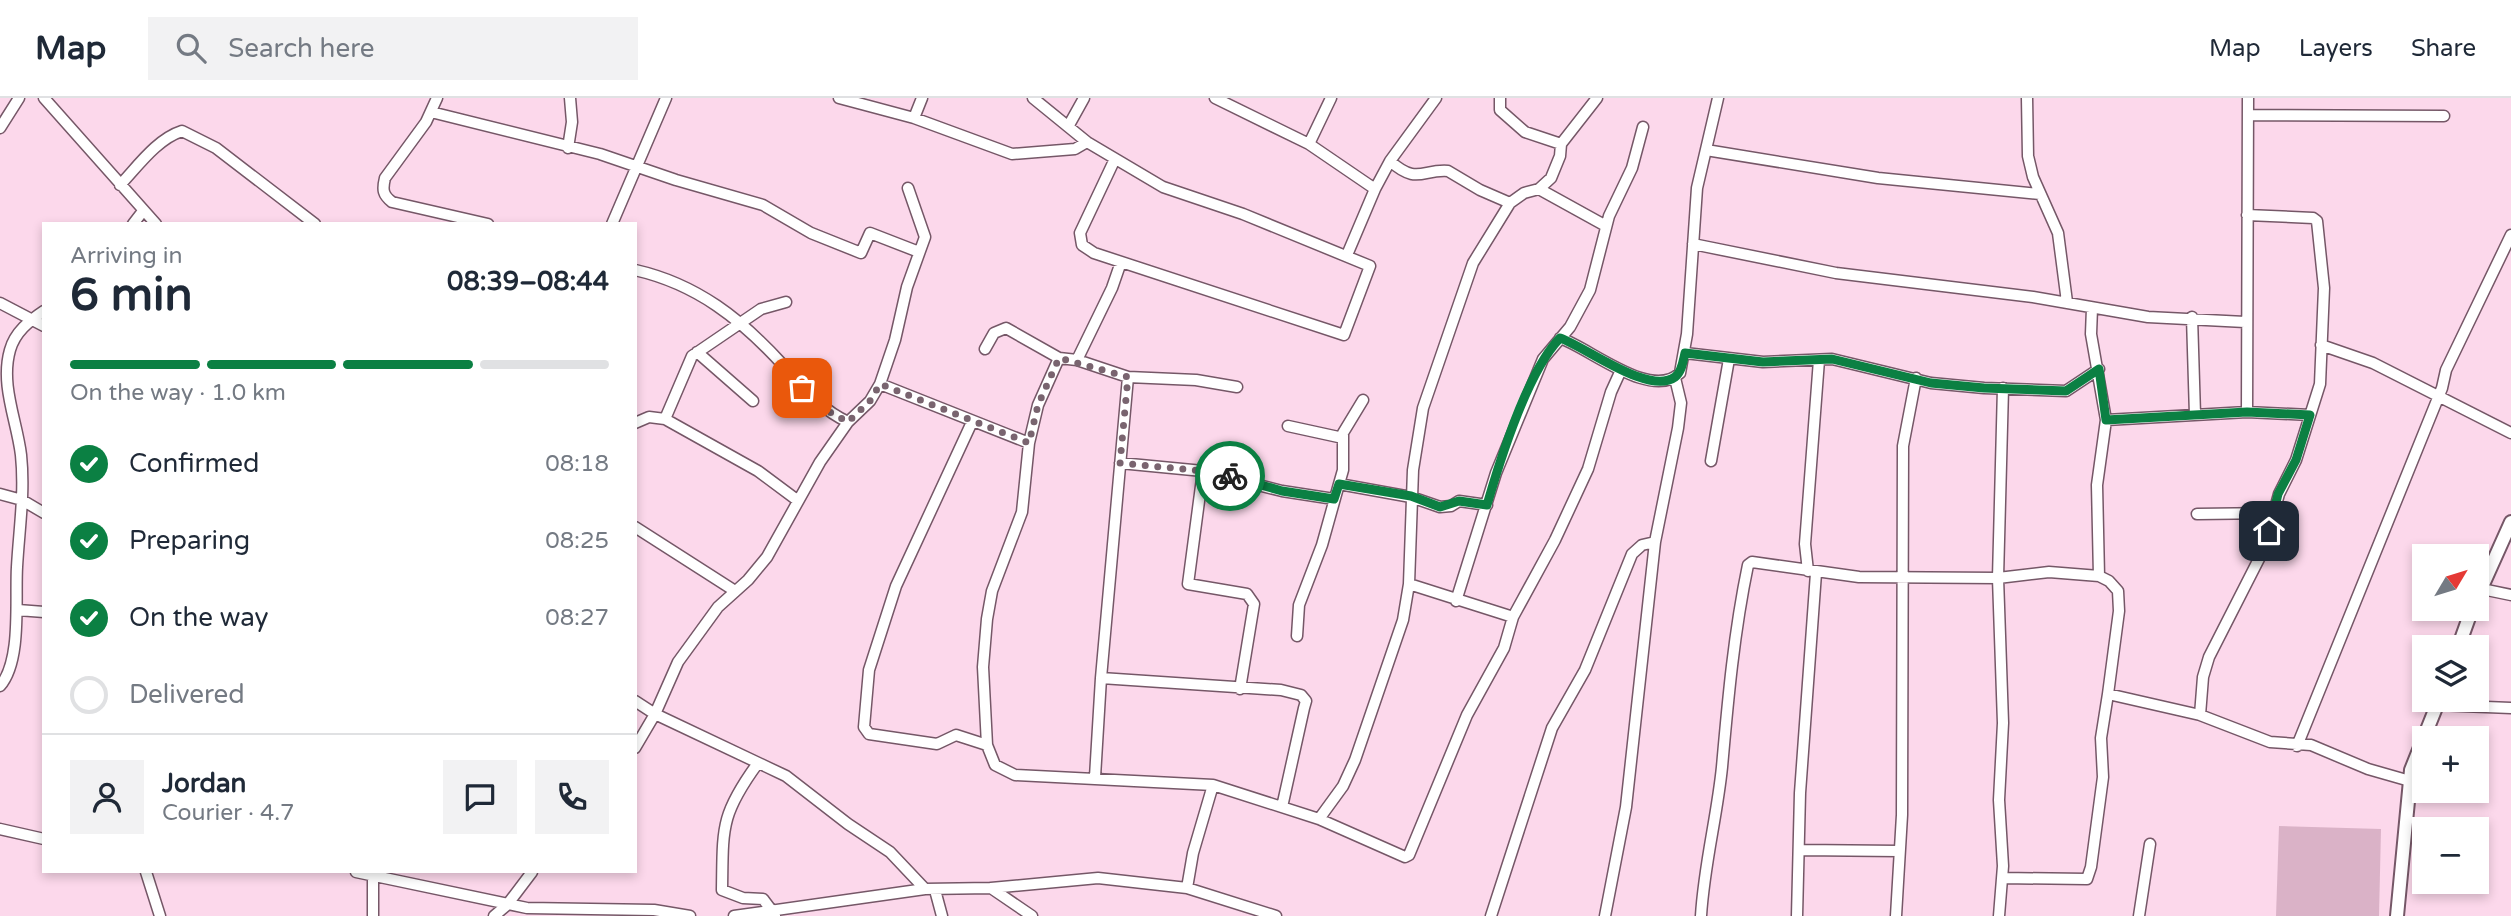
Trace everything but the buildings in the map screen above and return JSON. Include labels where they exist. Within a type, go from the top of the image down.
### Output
[{"type":"street","points":[[0,128],[19,98]]},
{"type":"street","points":[[44,98],[154,222]]},
{"type":"street","points":[[437,98],[431,112],[384,178],[384,195],[392,202],[479,222]]},
{"type":"street","points":[[568,148],[572,122],[570,98]]},
{"type":"street","points":[[613,222],[666,98]]},
{"type":"street","points":[[839,98],[914,118],[1012,154],[1075,149],[1087,142]]},
{"type":"street","points":[[914,118],[922,98]]},
{"type":"street","points":[[1034,98],[1087,142],[1163,187],[1243,214],[1370,266],[1346,331],[1341,335],[1094,253],[1082,245],[1079,239],[1099,187],[1114,160]]},
{"type":"street","points":[[1069,125],[1084,98]]},
{"type":"street","points":[[1215,98],[1309,145],[1375,189]]},
{"type":"street","points":[[1309,145],[1331,98]]},
{"type":"street","points":[[1347,255],[1390,161],[1436,98]]},
{"type":"street","points":[[1500,98],[1500,110],[1518,127],[1561,144]]},
{"type":"street","points":[[1319,819],[1343,786],[1356,760],[1393,652],[1409,584],[1411,496],[1423,408],[1473,263],[1510,203],[1539,189],[1551,178],[1560,156],[1561,144],[1597,98]]},
{"type":"street","points":[[1560,338],[1621,369],[1655,382],[1675,378],[1680,373],[1685,353],[1697,188],[1718,98]]},
{"type":"street","points":[[2020,98],[2027,98],[2028,156],[2040,194],[2058,233],[2067,302]]},
{"type":"street","points":[[2247,412],[2245,321],[2248,98]]},
{"type":"street","points":[[431,112],[600,154],[636,168],[763,205],[811,233],[861,253],[870,233],[919,252]]},
{"type":"street","points":[[2248,115],[2444,116]]},
{"type":"street","points":[[1456,601],[1496,472],[1543,359],[1560,338],[1590,290],[1606,226],[1632,169],[1643,127]]},
{"type":"street","points":[[120,185],[155,148],[172,134],[182,131],[216,148],[312,222]]},
{"type":"street","points":[[1706,150],[1878,178],[2040,194]]},
{"type":"street","points":[[1390,161],[1420,177],[1448,171],[1480,190],[1510,203]]},
{"type":"street","points":[[637,745],[655,714],[678,662],[704,624],[767,557],[797,500],[848,422],[870,401],[880,384],[925,237],[908,188]]},
{"type":"street","points":[[1539,189],[1606,226]]},
{"type":"street","points":[[135,222],[143,211]]},
{"type":"street","points":[[2200,715],[2203,677],[2209,657],[2258,561],[2278,494],[2296,460],[2319,384],[2324,288],[2317,221],[2313,218],[2247,215]]},
{"type":"street","points":[[2297,746],[2457,346],[2511,235]]},
{"type":"street","points":[[1693,244],[1836,273],[2067,302],[2148,317],[2245,321]]},
{"type":"street","points":[[1077,360],[1112,288],[1121,262]]},
{"type":"street","points":[[637,271],[707,296],[742,325],[813,399],[848,422]]},
{"type":"street","points":[[664,419],[688,360],[742,325],[761,309],[786,302]]},
{"type":"street","points":[[0,303],[42,325]]},
{"type":"street","points":[[2092,308],[2091,334],[2106,420],[2097,485],[2099,576]]},
{"type":"street","points":[[0,686],[7,676],[18,610],[16,574],[22,500],[21,456],[7,374],[14,340],[30,320],[42,312]]},
{"type":"street","points":[[2192,317],[2194,415]]},
{"type":"street","points":[[985,349],[994,333],[1006,328],[1059,358],[1077,360],[1128,377],[1196,380],[1237,387]]},
{"type":"street","points":[[2321,345],[2373,363],[2511,433]]},
{"type":"street","points":[[697,352],[753,401]]},
{"type":"street","points":[[1685,353],[1790,363],[1819,359],[1850,362],[1945,385],[2066,391],[2099,369]]},
{"type":"street","points":[[1059,358],[1038,405],[1029,443],[1022,512],[992,591],[986,619],[983,667],[988,746],[995,765],[1015,775],[1213,785],[1319,819],[1363,841],[1405,857],[1409,855],[1467,715],[1504,648],[1513,617],[1550,549],[1588,469],[1611,392],[1621,369]]},
{"type":"street","points":[[1711,461],[1729,359]]},
{"type":"street","points":[[1797,916],[1812,572],[1805,544],[1819,359]]},
{"type":"street","points":[[1095,777],[1101,678],[1128,377]]},
{"type":"street","points":[[1605,916],[1626,807],[1655,542],[1678,428],[1681,403],[1675,378]]},
{"type":"street","points":[[1896,916],[1902,815],[1903,446],[1916,378]]},
{"type":"street","points":[[880,384],[1029,443]]},
{"type":"street","points":[[1999,916],[2003,877],[1999,800],[2003,723],[1998,578],[2003,388]]},
{"type":"street","points":[[1297,636],[1299,605],[1322,545],[1343,470],[1343,438],[1350,420],[1363,400]]},
{"type":"street","points":[[2106,420],[2247,412],[2310,415]]},
{"type":"street","points":[[637,421],[649,416],[664,419],[758,471],[797,500]]},
{"type":"street","points":[[972,422],[896,586],[869,670],[864,727],[869,734],[937,744],[956,735],[988,746]]},
{"type":"street","points":[[1288,426],[1343,438]]},
{"type":"street","points":[[1120,463],[1203,471],[1282,491],[1334,499]]},
{"type":"street","points":[[1203,471],[1188,584],[1247,594],[1252,598],[1254,604],[1240,689]]},
{"type":"street","points":[[1339,484],[1411,496],[1440,507],[1459,501],[1487,505]]},
{"type":"street","points":[[0,494],[22,500],[42,512]]},
{"type":"street","points":[[2197,514],[2274,513]]},
{"type":"street","points":[[2489,572],[2511,522]]},
{"type":"street","points":[[637,528],[735,591]]},
{"type":"street","points":[[1490,916],[1552,728],[1585,670],[1632,554],[1642,545],[1655,542]]},
{"type":"street","points":[[1701,916],[1704,872],[1722,769],[1728,678],[1748,565],[1752,562],[1812,572],[1903,577],[1998,578],[2049,572],[2099,576],[2109,581],[2118,591],[2119,601],[2101,738],[2103,777],[2087,879],[2003,877]]},
{"type":"street","points":[[1409,584],[1513,617]]},
{"type":"street","points":[[2489,595],[2511,596]]},
{"type":"street","points":[[18,610],[42,612]]},
{"type":"street","points":[[1101,678],[1281,690],[1301,695],[1306,701],[1282,807]]},
{"type":"street","points":[[2108,694],[2200,715],[2270,742],[2311,745],[2368,769],[2410,781]]},
{"type":"street","points":[[637,702],[655,714],[786,776],[848,824],[890,852],[930,889],[942,916]]},
{"type":"street","points":[[2489,706],[2511,708]]},
{"type":"street","points":[[2397,916],[2400,860],[2410,781],[2416,752],[2434,712]]},
{"type":"street","points":[[758,763],[737,792],[725,820],[721,842],[722,890],[743,898],[763,899],[775,914]]},
{"type":"street","points":[[1187,888],[1213,785]]},
{"type":"street","points":[[0,829],[42,839]]},
{"type":"street","points":[[2139,916],[2150,845]]},
{"type":"street","points":[[1800,850],[1899,851]]},
{"type":"street","points":[[146,873],[160,916]]},
{"type":"street","points":[[360,873],[507,905],[654,910],[690,916]]},
{"type":"street","points":[[494,916],[507,905],[530,873]]},
{"type":"street","points":[[373,876],[373,916]]},
{"type":"street","points":[[734,916],[775,914],[930,889],[990,888],[1098,878],[1187,888],[1276,916]]},
{"type":"street","points":[[990,888],[1032,916]]},
{"type":"shaded area","points":[[2279,826],[2381,829],[2379,916],[2276,916]]},
{"type":"way so far","points":[[802,388],[826,410],[848,422],[870,401],[880,384],[1029,443],[1038,405],[1059,358],[1077,360],[1128,377],[1120,463],[1230,476]]},
{"type":"route","points":[[1230,476],[1282,491],[1334,499],[1339,484],[1411,496],[1440,507],[1451,506],[1459,501],[1487,505],[1496,472],[1543,359],[1560,338],[1586,353],[1655,382],[1675,378],[1680,373],[1685,353],[1763,362],[1790,363],[1832,359],[1931,383],[1984,388],[2045,388],[2066,391],[2099,369],[2106,420],[2247,412],[2310,415],[2296,460],[2278,494],[2269,531]]}]
